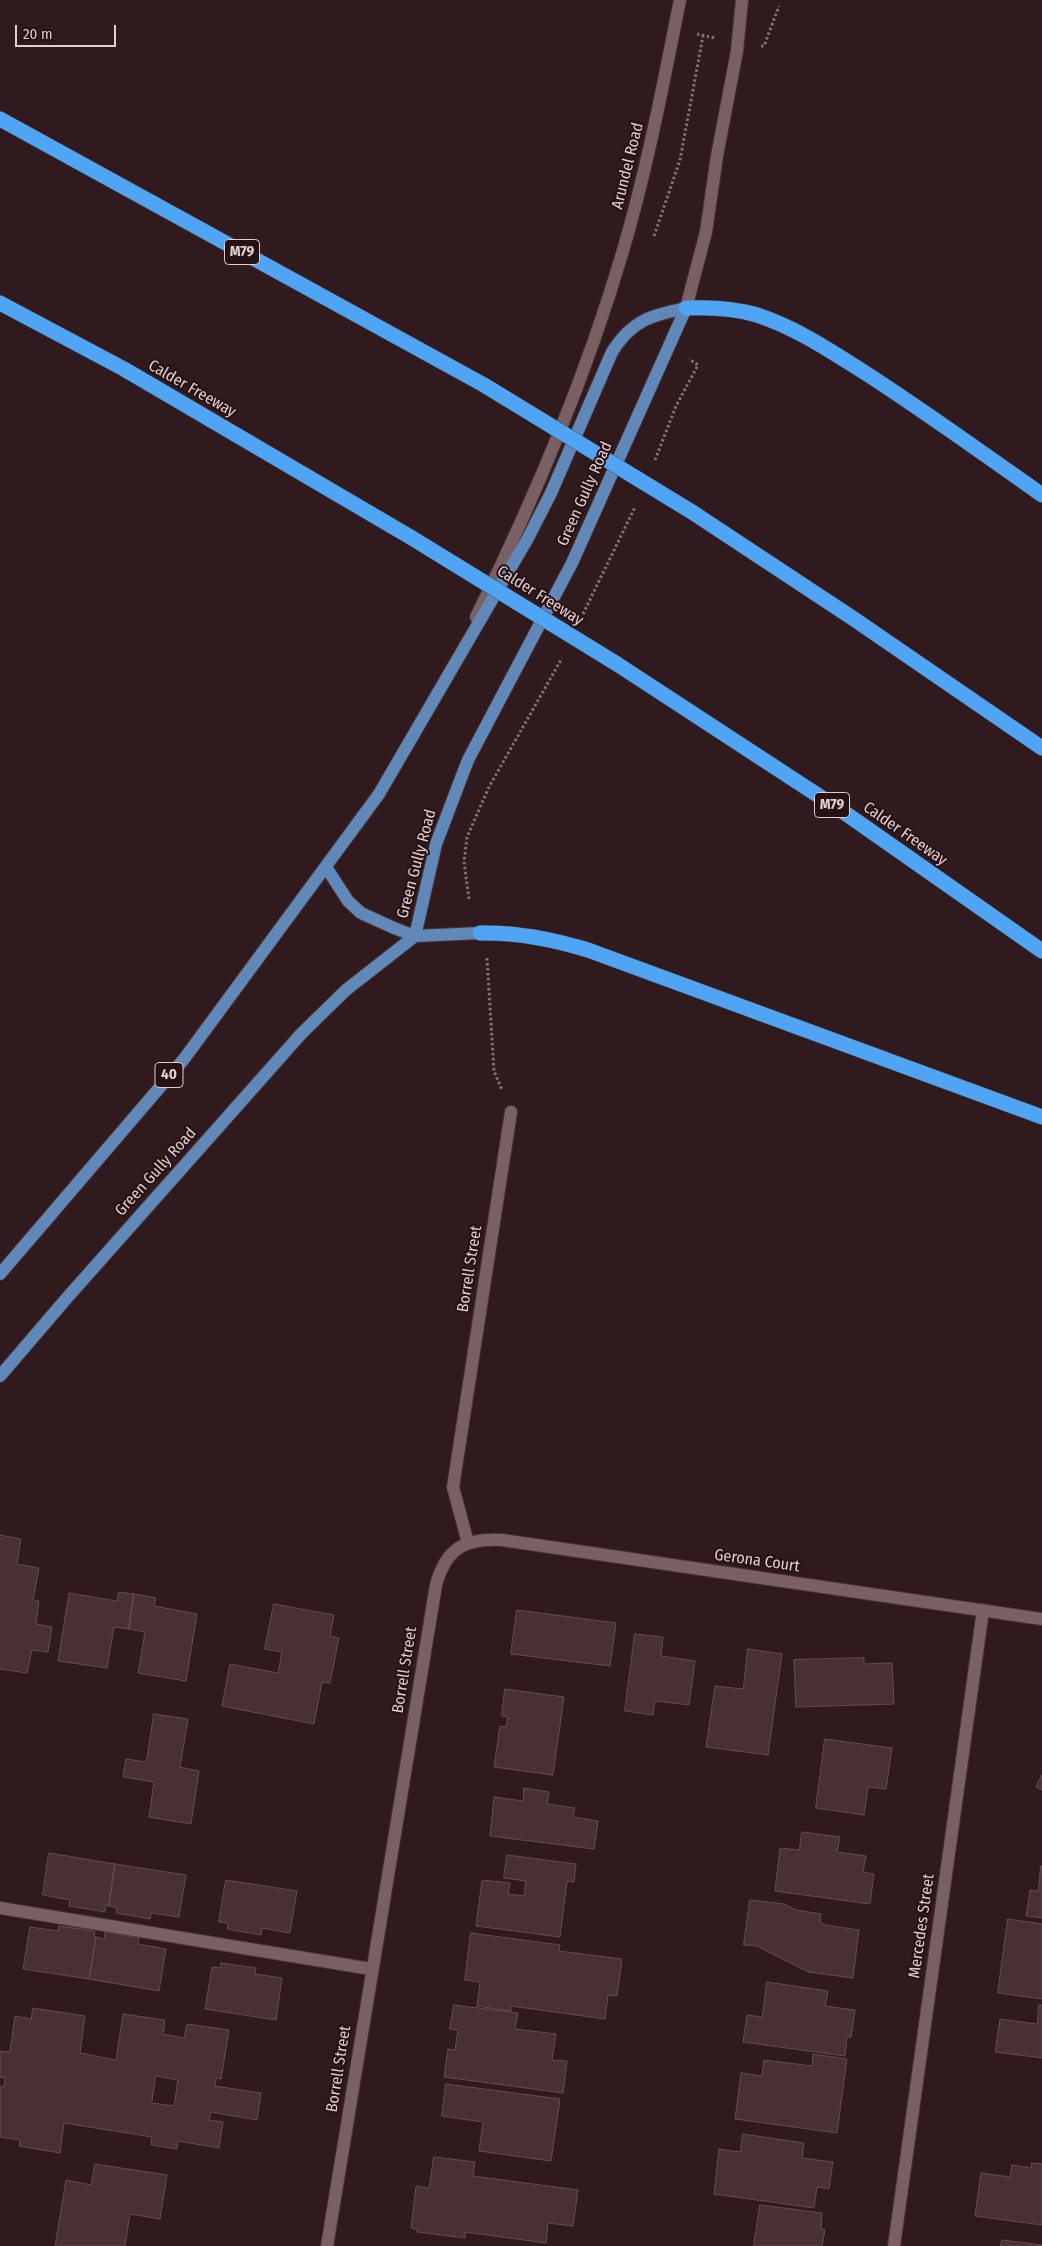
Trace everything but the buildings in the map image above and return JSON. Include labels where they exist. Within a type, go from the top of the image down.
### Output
[{"type":"highway","name":"M79","points":[[0,119],[484,385],[692,512],[854,619],[1042,748]]},
{"type":"highway","name":"Calder Freeway","points":[[0,303],[124,369],[412,538],[617,664],[836,808],[1042,951]]},
{"type":"highway","points":[[686,308],[711,307],[734,310],[756,315],[784,325],[841,357],[910,402],[1042,495]]},
{"type":"highway","points":[[480,933],[504,932],[532,936],[588,950],[1042,1117]]},
{"type":"main road","points":[[480,933],[415,936],[361,913],[348,901],[326,867],[379,794],[528,538],[617,344],[623,336],[643,320],[686,308]]},
{"type":"main road","name":"Green Gully Road","points":[[0,1376],[301,1034],[346,990],[415,936],[436,844],[468,760],[572,563],[686,308]]},
{"type":"main road","name":"40","points":[[0,1274],[184,1058],[326,867]]},
{"type":"street","name":"Arundel Road","points":[[437,696],[537,489],[596,337],[638,196],[654,132],[680,0]]},
{"type":"street","points":[[686,308],[706,232],[717,156],[737,51],[742,0]]},
{"type":"street","name":"Borrell Street","points":[[327,2246],[436,1585],[441,1567],[451,1553],[468,1543],[453,1487],[511,1112]]},
{"type":"street","name":"Gerona Court","points":[[468,1543],[483,1539],[502,1540],[1042,1619]]},
{"type":"street","name":"Mercedes Street","points":[[894,2246],[983,1610]]},
{"type":"street","points":[[0,1908],[372,1969]]},
{"type":"path","points":[[652,240],[680,160],[703,36]]},
{"type":"path","points":[[487,958],[494,1071],[511,1112]]}]
